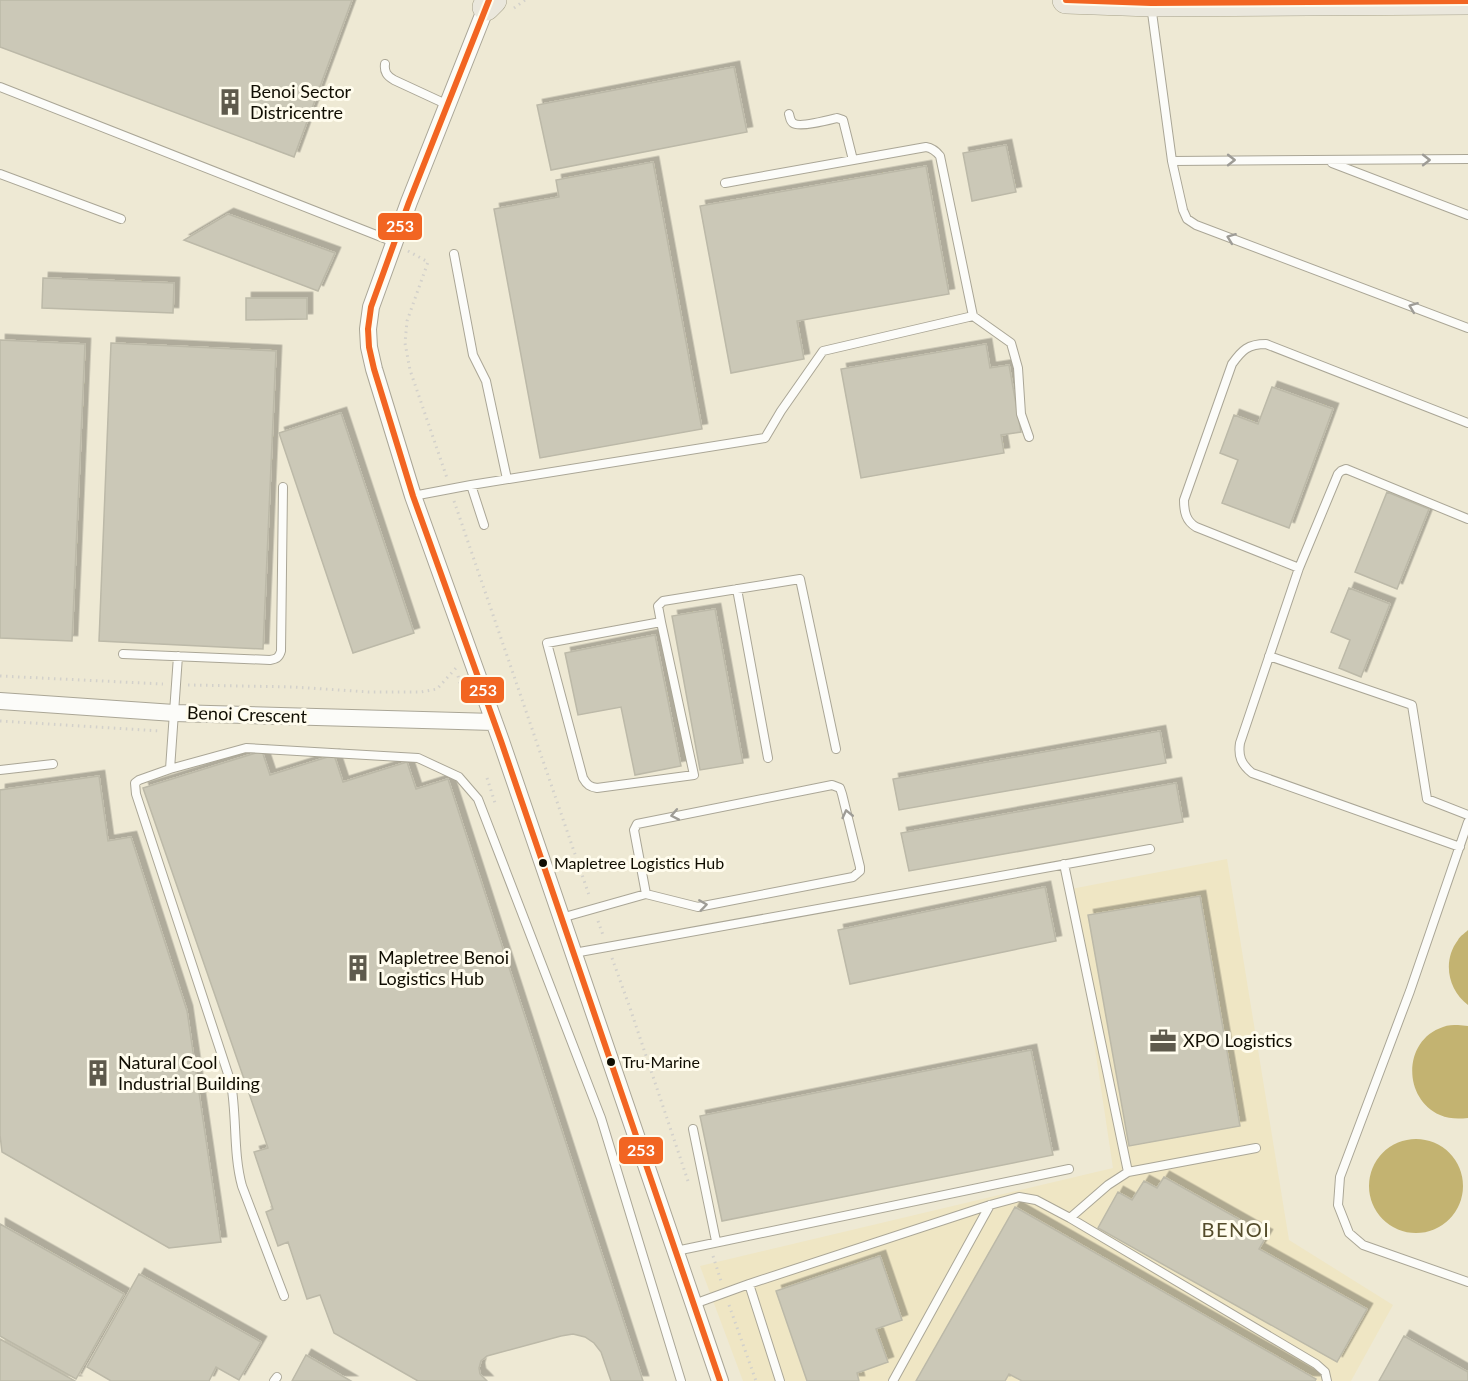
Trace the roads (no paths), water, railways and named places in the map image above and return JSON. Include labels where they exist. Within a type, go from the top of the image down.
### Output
[{"type":"main road","points":[[1066,0],[1468,2]]},
{"type":"street","points":[[488,2],[394,242],[371,307],[368,329],[369,347],[413,496],[494,722],[720,1381]]},
{"type":"street","name":"Benoi Crescent","points":[[0,700],[174,713],[494,722]]},
{"type":"lane","points":[[1150,2],[1172,161],[1187,219],[1196,225],[1468,328]]},
{"type":"lane","points":[[385,64],[384,71],[388,77],[448,105]]},
{"type":"lane","points":[[0,87],[394,242]]},
{"type":"lane","points":[[789,114],[791,122],[799,125],[837,118],[843,120],[853,160]]},
{"type":"lane","points":[[725,183],[926,147],[937,152],[973,316],[1011,343],[1018,368],[1022,414],[1029,437]]},
{"type":"lane","points":[[1172,161],[1468,159]]},
{"type":"lane","points":[[1326,160],[1468,215]]},
{"type":"lane","points":[[0,174],[121,219]]},
{"type":"lane","points":[[454,254],[473,355],[486,381],[507,479]]},
{"type":"lane","points":[[413,496],[765,438],[822,351],[973,316]]},
{"type":"lane","points":[[1299,568],[1196,527],[1186,518],[1184,500],[1232,364],[1245,348],[1256,344],[1266,344],[1468,423]]},
{"type":"lane","points":[[1460,847],[1252,772],[1240,759],[1239,751],[1299,568],[1335,480],[1341,471],[1346,470],[1468,519]]},
{"type":"lane","points":[[471,485],[484,525]]},
{"type":"lane","points":[[123,654],[270,660],[276,660],[280,656],[284,487]]},
{"type":"lane","points":[[661,622],[547,643],[586,784],[597,788],[694,775],[658,606],[663,601],[800,579],[836,749]]},
{"type":"lane","points":[[738,589],[768,758]]},
{"type":"lane","points":[[170,769],[178,656]]},
{"type":"lane","points":[[1269,656],[1412,705],[1427,799],[1468,815]]},
{"type":"lane","points":[[284,1296],[242,1186],[238,1172],[231,1083],[135,783],[170,769],[246,748],[418,758],[459,777],[478,799],[601,1118],[681,1381]]},
{"type":"lane","points":[[0,770],[53,764]]},
{"type":"lane","points":[[561,918],[646,894],[698,907],[853,877],[860,871],[860,867],[840,788],[832,785],[637,824],[634,830],[646,894]]},
{"type":"lane","points":[[1468,822],[1410,991],[1340,1177],[1338,1205],[1349,1233],[1363,1245],[1468,1282]]},
{"type":"lane","points":[[574,953],[1150,849]]},
{"type":"lane","points":[[1064,864],[1128,1172]]},
{"type":"lane","points":[[693,1129],[712,1242]]},
{"type":"lane","points":[[1070,1218],[1108,1185],[1128,1172],[1256,1148]]},
{"type":"lane","points":[[676,1251],[1069,1169]]},
{"type":"lane","points":[[694,1304],[1019,1197],[1036,1200],[1070,1218],[1316,1364],[1324,1372],[1327,1381]]},
{"type":"lane","points":[[893,1381],[990,1205]]},
{"type":"lane","points":[[749,1284],[780,1381]]},
{"type":"place","name":"Benoi Sector Districentre","points":[[230,102]]},
{"type":"place","name":"Mapletree Logistics Hub","points":[[543,863]]},
{"type":"place","name":"Mapletree Benoi Logistics Hub","points":[[358,968]]},
{"type":"place","name":"XPO Logistics","points":[[1163,1041]]},
{"type":"place","name":"Tru-Marine","points":[[611,1062]]},
{"type":"place","name":"Natural Cool Industrial Building","points":[[98,1073]]},
{"type":"district","name":"BENOI","points":[[1236,1230]]}]
